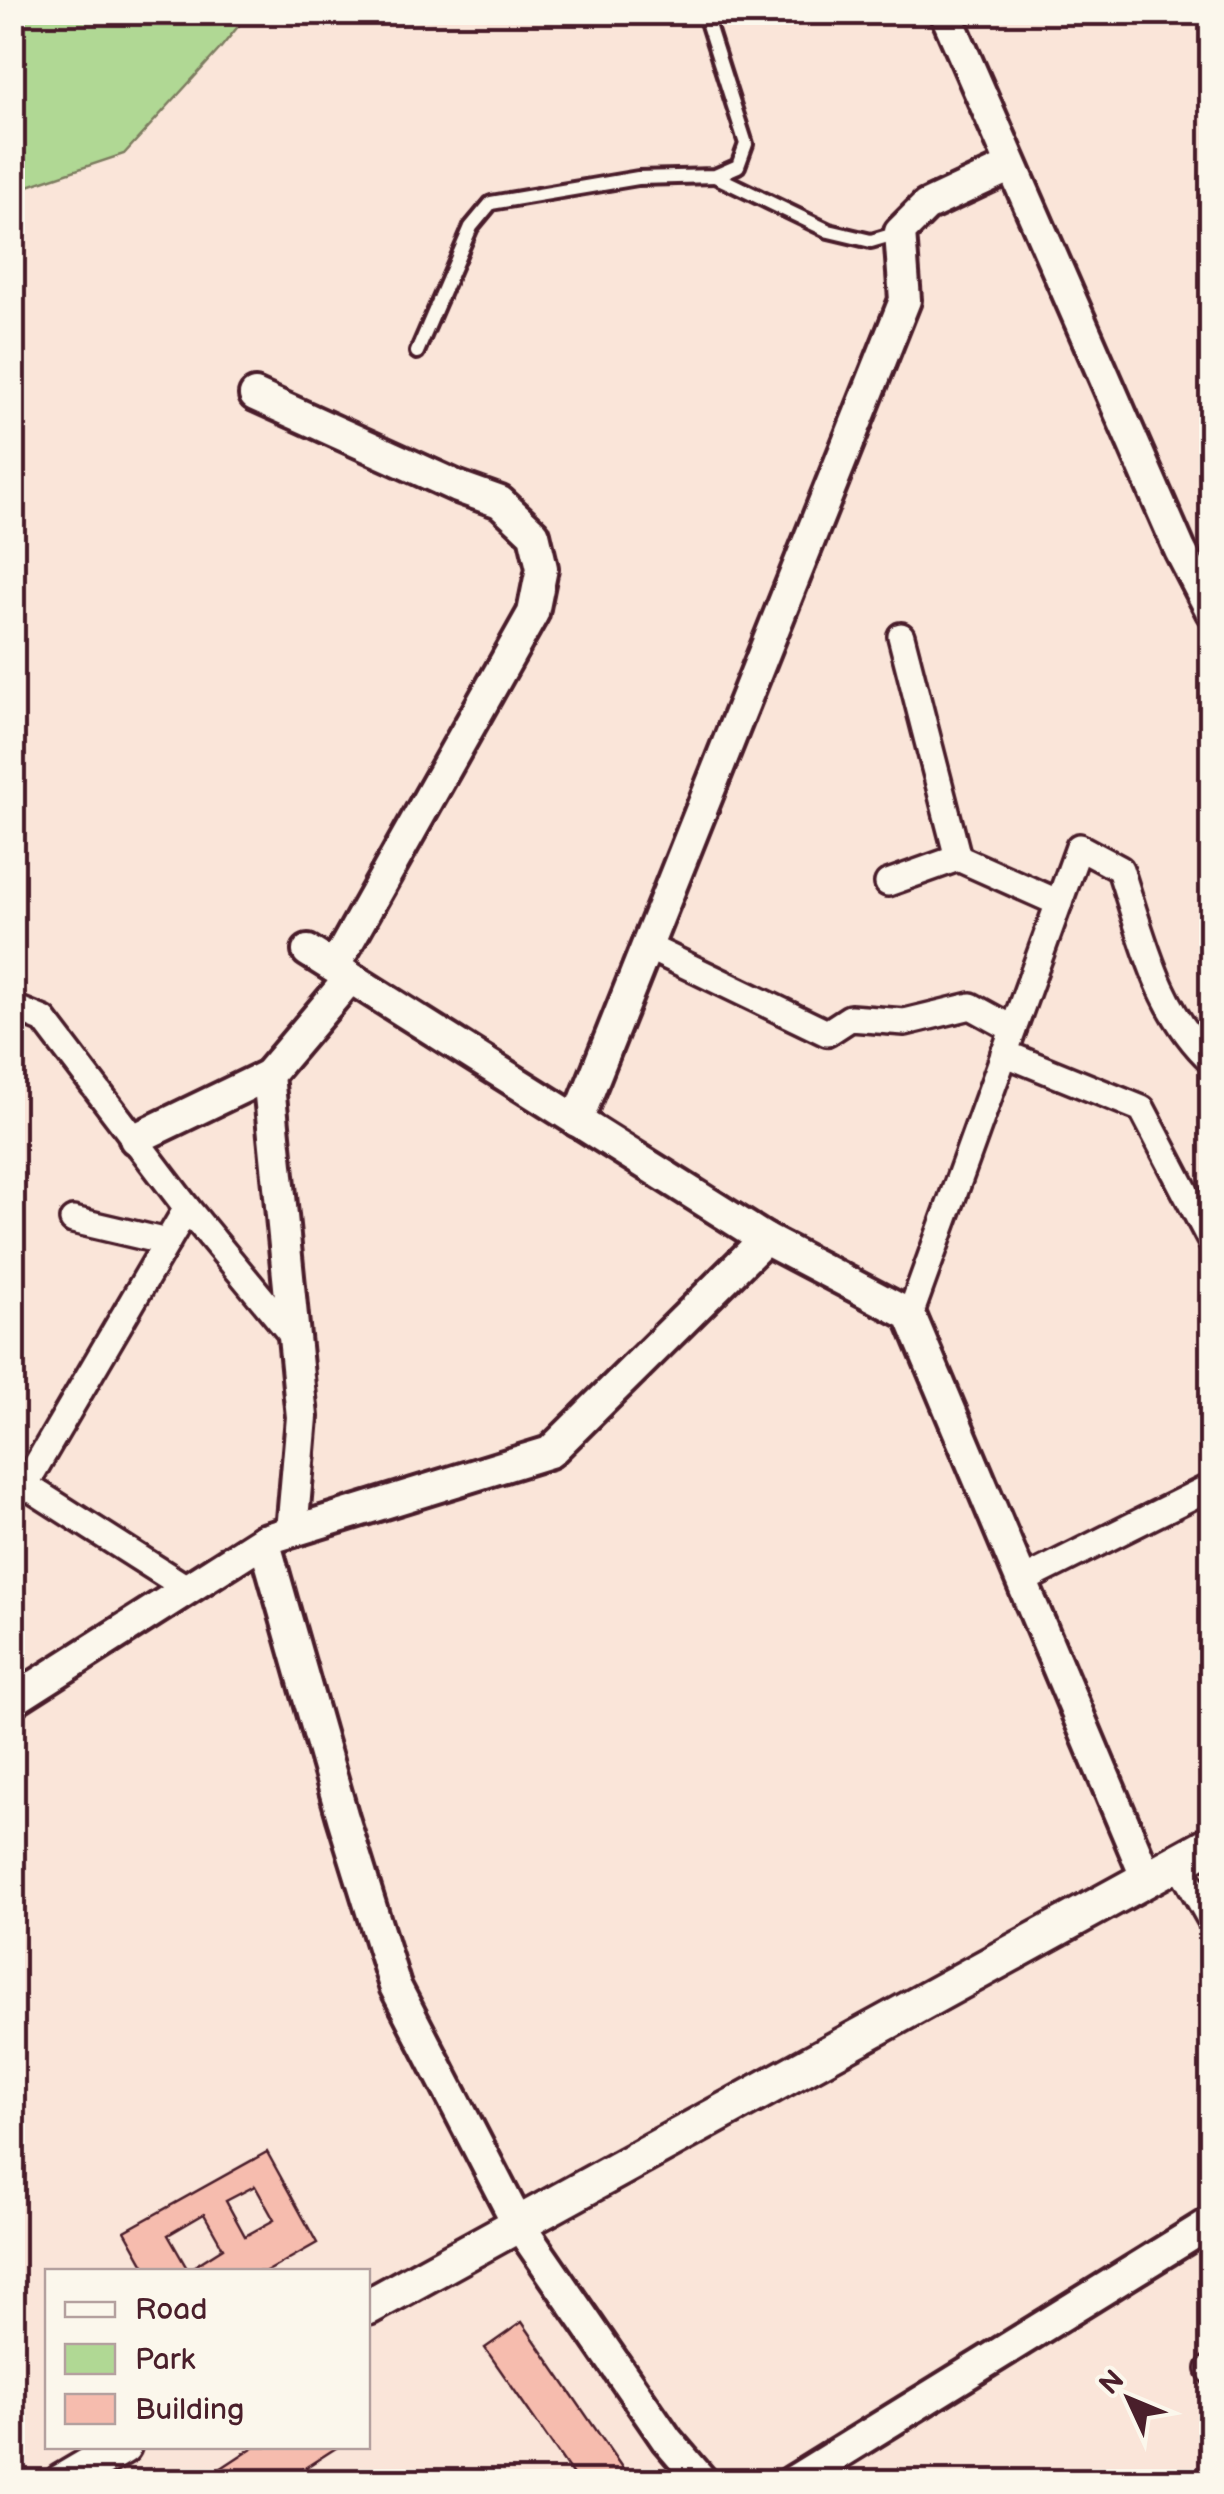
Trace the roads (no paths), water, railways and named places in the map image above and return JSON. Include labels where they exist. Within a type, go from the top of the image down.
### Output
[{"type":"main road","points":[[370,2307],[517,2222],[1212,1843]]},
{"type":"main road","points":[[62,2482],[118,2449]]},
{"type":"street","points":[[945,12],[1180,550],[1212,612]]},
{"type":"street","points":[[577,1121],[905,300],[900,232],[926,206],[1010,166]]},
{"type":"street","points":[[135,1140],[268,1075],[532,613],[542,568],[534,534],[500,502],[458,487],[255,394]]},
{"type":"street","points":[[902,636],[958,858]]},
{"type":"street","points":[[910,1315],[1079,846],[1120,869],[1156,978],[1190,1041],[1212,1061]]},
{"type":"street","points":[[888,883],[958,858],[1059,903]]},
{"type":"street","points":[[648,947],[827,1032],[850,1018],[905,1022],[970,1006],[1009,1041],[1142,1110],[1212,1243]]},
{"type":"street","points":[[331,965],[764,1239],[910,1315],[1147,1878]]},
{"type":"street","points":[[12,1007],[44,1020],[187,1208],[292,1336]]},
{"type":"street","points":[[268,1075],[302,1417],[278,1536],[379,1942],[396,1986],[517,2222],[667,2440],[702,2482]]},
{"type":"street","points":[[187,1208],[25,1485],[188,1589]]},
{"type":"street","points":[[73,1220],[167,1242]]},
{"type":"street","points":[[12,1702],[278,1536],[550,1452],[764,1239]]},
{"type":"street","points":[[1022,1581],[1212,1486]]},
{"type":"street","points":[[1178,1862],[1212,1922]]},
{"type":"street","points":[[809,2477],[1212,2222]]},
{"type":"lane","points":[[418,352],[471,228],[491,203],[638,178],[715,176],[738,166],[746,144],[704,12]]},
{"type":"lane","points":[[715,176],[830,231],[871,242],[900,232]]}]
